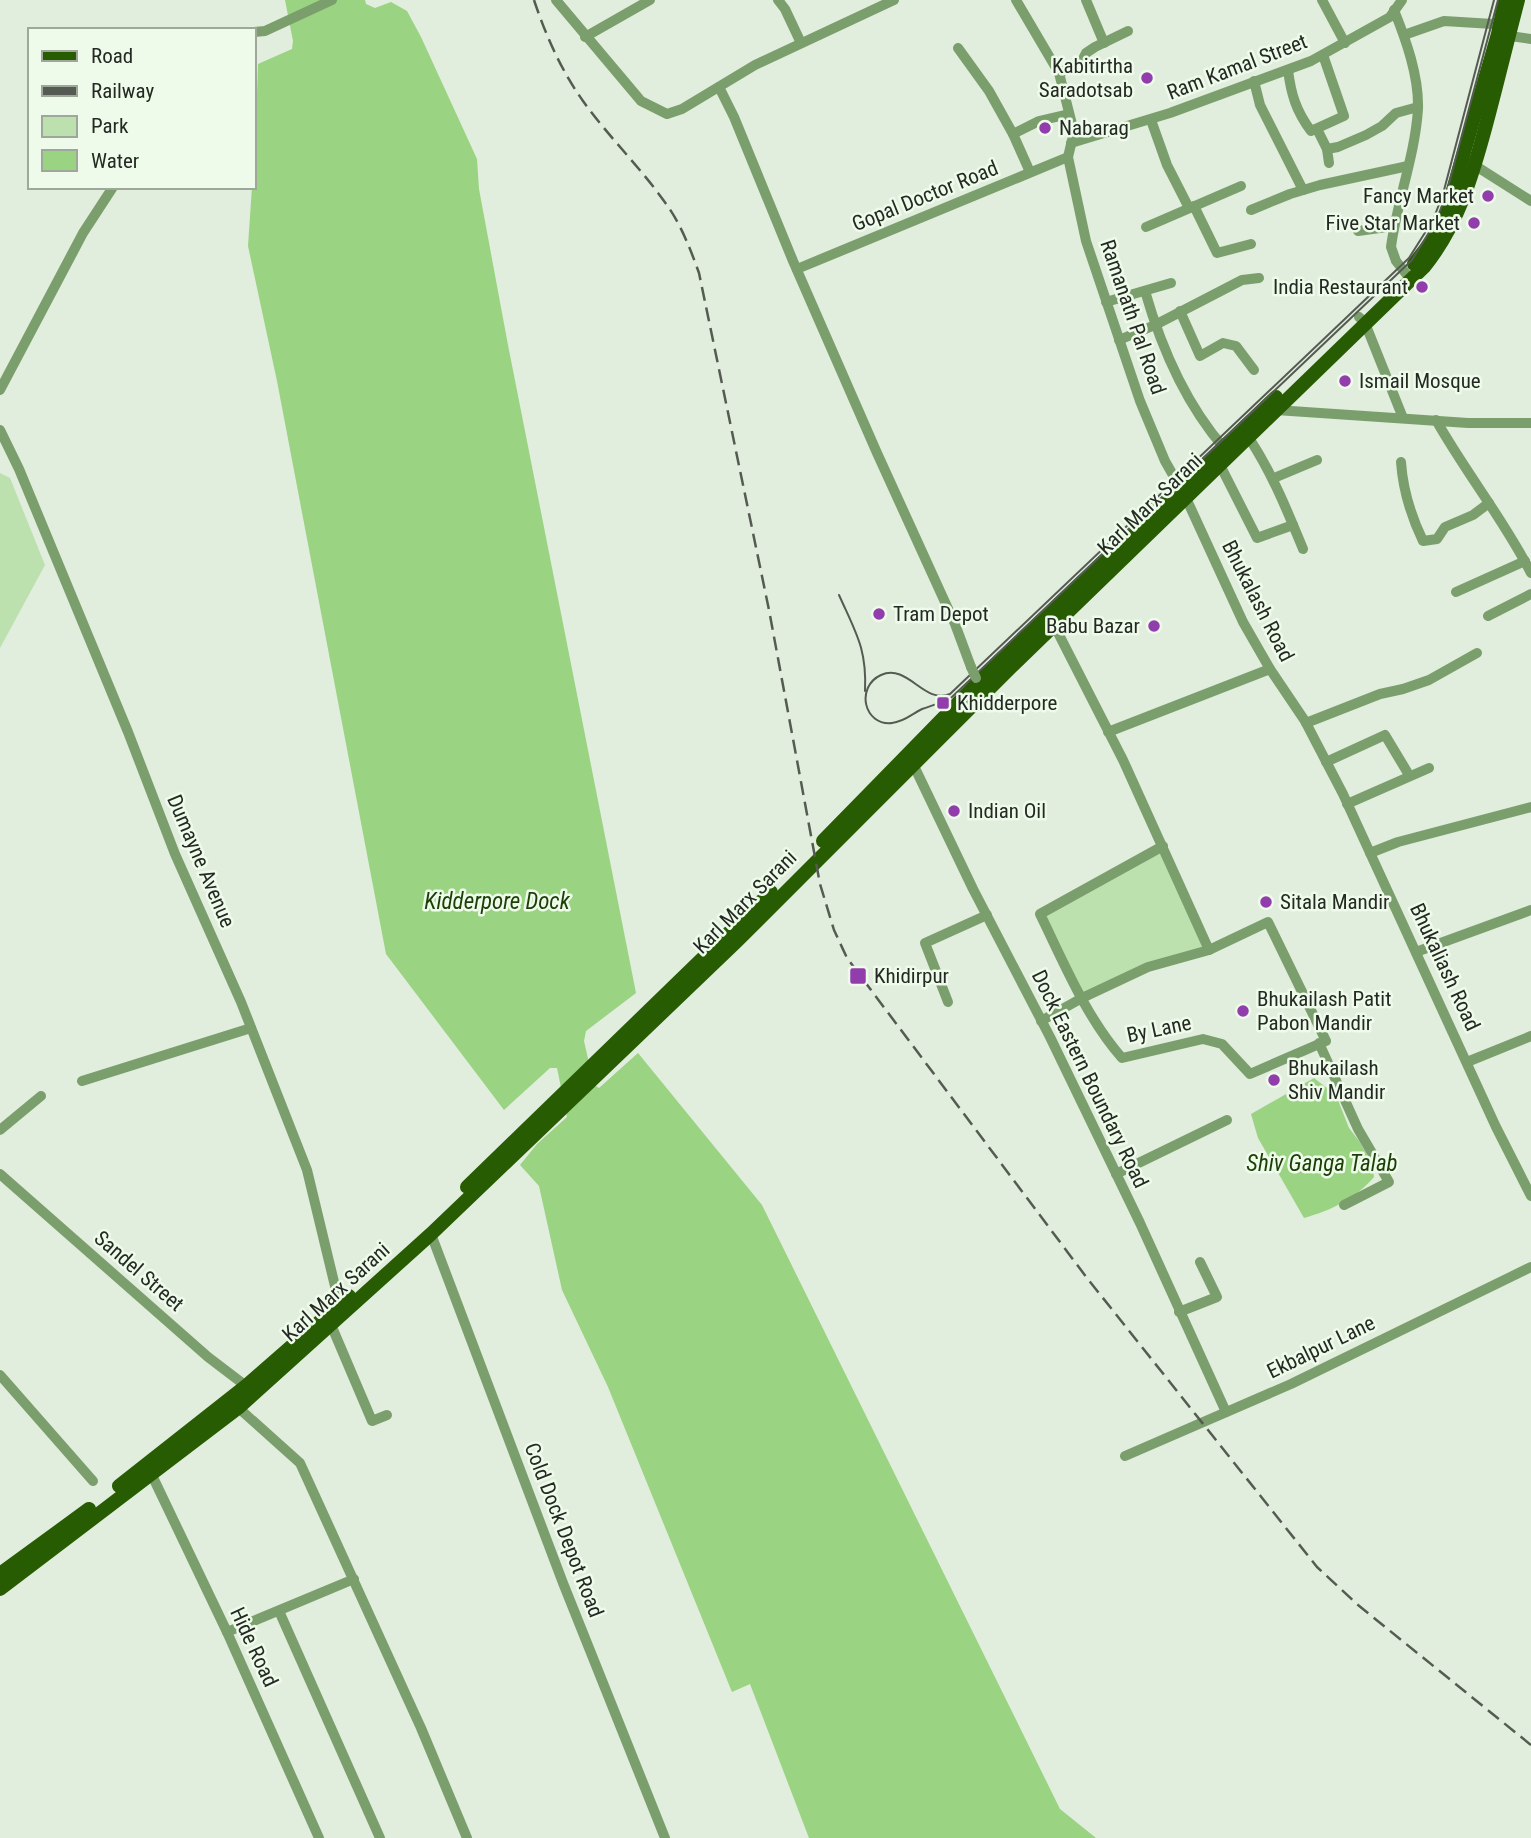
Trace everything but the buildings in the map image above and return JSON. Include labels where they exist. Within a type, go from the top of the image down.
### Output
[{"type":"main road","points":[[1500,31],[1505,0]]},
{"type":"main road","points":[[1500,31],[1518,0]]},
{"type":"main road","name":"Karl Marx Sarani","points":[[0,1588],[109,1499],[234,1404],[431,1234],[606,1059],[737,941],[914,766],[979,685],[1183,494],[1249,438],[1273,407],[1436,252],[1454,223],[1500,31]]},
{"type":"main road","points":[[1183,494],[1224,448],[1273,407]]},
{"type":"main road","points":[[606,1059],[979,685]]},
{"type":"main road","points":[[335,1315],[427,1226],[544,1120]]},
{"type":"main road","points":[[0,1574],[109,1499]]},
{"type":"street","points":[[259,32],[332,0]]},
{"type":"street","points":[[555,0],[641,101],[667,114],[682,109],[755,65],[894,0]]},
{"type":"street","points":[[585,37],[650,0]]},
{"type":"street","points":[[778,0],[801,43]]},
{"type":"street","name":"Ramanath Pal Road","points":[[1016,0],[1059,73],[1074,132],[1068,158],[1086,242],[1140,401],[1165,461],[1183,494]]},
{"type":"street","points":[[1086,0],[1104,43]]},
{"type":"street","points":[[1322,0],[1345,43]]},
{"type":"street","name":"Ram Kamal Street","points":[[1072,142],[1151,120],[1288,70],[1322,55],[1390,17],[1402,0]]},
{"type":"street","points":[[1394,10],[1414,73],[1418,107],[1391,247],[1396,261],[1408,276]]},
{"type":"street","points":[[1404,35],[1444,21],[1531,39]]},
{"type":"street","points":[[1059,73],[1082,61],[1086,53],[1128,31]]},
{"type":"street","points":[[958,48],[989,91],[1030,172]]},
{"type":"street","points":[[1288,70],[1291,96],[1299,115],[1311,131],[1344,116],[1322,55]]},
{"type":"street","points":[[1254,81],[1260,105],[1303,190]]},
{"type":"street","points":[[719,87],[889,481],[955,624],[979,685]]},
{"type":"street","points":[[1327,149],[1366,135],[1382,126],[1396,113],[1418,107]]},
{"type":"street","points":[[1013,134],[1039,121],[1069,114]]},
{"type":"street","points":[[1151,120],[1167,164],[1217,253],[1251,244]]},
{"type":"street","points":[[1317,128],[1327,149],[1329,163]]},
{"type":"street","name":"Gopal Doctor Road","points":[[797,269],[1068,158]]},
{"type":"street","points":[[1470,162],[1531,201]]},
{"type":"street","points":[[1251,210],[1303,190],[1408,166]]},
{"type":"street","points":[[1146,227],[1241,186]]},
{"type":"street","points":[[0,390],[83,233],[112,189]]},
{"type":"street","points":[[1358,231],[1394,226]]},
{"type":"street","points":[[1119,340],[1155,325],[1242,280],[1259,278]]},
{"type":"street","points":[[1106,302],[1171,283]]},
{"type":"street","points":[[1145,291],[1171,366],[1224,448]]},
{"type":"street","points":[[1180,311],[1200,356],[1223,343],[1236,346],[1254,370]]},
{"type":"street","points":[[1362,320],[1403,418]]},
{"type":"street","points":[[1273,407],[1436,421],[1531,423]]},
{"type":"street","points":[[1436,421],[1480,493],[1511,535],[1531,573]]},
{"type":"street","name":"Dumayne Avenue","points":[[0,430],[19,469],[128,732],[175,854],[251,1028],[307,1170],[335,1315],[372,1421],[387,1415]]},
{"type":"street","points":[[1249,438],[1274,478],[1303,549]]},
{"type":"street","points":[[1274,478],[1317,460]]},
{"type":"street","points":[[1401,462],[1408,504],[1423,541],[1437,539],[1445,527],[1473,515],[1489,503]]},
{"type":"street","points":[[1220,465],[1257,538],[1293,525]]},
{"type":"street","name":"Bhukalash Road","points":[[1183,494],[1243,622],[1306,723],[1324,758]]},
{"type":"street","points":[[1456,592],[1525,561]]},
{"type":"street","points":[[1488,616],[1531,594]]},
{"type":"street","points":[[1051,620],[1163,846],[1209,950]]},
{"type":"street","points":[[1306,723],[1380,694],[1403,690],[1429,680],[1477,653]]},
{"type":"street","points":[[1108,732],[1270,669]]},
{"type":"street","points":[[1324,758],[1385,735],[1409,775]]},
{"type":"street","name":"Bhukaliash Road","points":[[1324,758],[1496,1127],[1531,1196]]},
{"type":"street","name":"Dock Eastern Boundary Road","points":[[914,766],[1116,1174],[1226,1412]]},
{"type":"street","points":[[1347,804],[1429,768]]},
{"type":"street","points":[[1370,853],[1398,842],[1531,807]]},
{"type":"street","points":[[1082,998],[1040,914],[1163,846]]},
{"type":"street","points":[[1416,952],[1531,910]]},
{"type":"street","points":[[948,1002],[925,943],[987,915]]},
{"type":"street","points":[[1041,1021],[1148,967],[1209,950],[1268,922],[1326,1041],[1319,1044],[1358,1129],[1389,1182],[1344,1205]]},
{"type":"street","name":"By Lane","points":[[1082,998],[1110,1044],[1122,1058],[1169,1045],[1203,1040],[1222,1044],[1250,1074],[1319,1044]]},
{"type":"street","points":[[82,1081],[251,1028]]},
{"type":"street","points":[[1467,1062],[1531,1036]]},
{"type":"street","points":[[0,1130],[41,1096]]},
{"type":"street","points":[[1116,1174],[1227,1120]]},
{"type":"street","name":"Sandel Street","points":[[0,1174],[208,1357],[251,1389]]},
{"type":"street","name":"Cold Dock Depot Road","points":[[431,1234],[538,1519],[665,1838]]},
{"type":"street","points":[[1179,1312],[1217,1297],[1200,1262]]},
{"type":"street","name":"Ekbalpur Lane","points":[[1125,1456],[1291,1384],[1531,1267]]},
{"type":"street","points":[[0,1375],[93,1482]]},
{"type":"street","points":[[234,1404],[300,1463],[354,1579],[467,1838]]},
{"type":"street","name":"Hide Road","points":[[149,1469],[227,1632],[319,1838]]},
{"type":"street","points":[[227,1632],[354,1579]]},
{"type":"street","points":[[279,1611],[380,1838]]},
{"type":"green space","points":[[0,473],[10,478],[45,565],[0,648]]},
{"type":"green space","points":[[1161,851],[1204,947],[1083,993],[1043,916]]},
{"type":"water","name":"Kidderpore Dock","points":[[285,0],[365,0],[366,4],[375,8],[391,2],[407,11],[477,159],[479,189],[508,345],[636,993],[586,1031],[584,1041],[594,1085],[599,1088],[638,1053],[762,1205],[1060,1809],[1096,1838],[809,1838],[750,1684],[732,1692],[608,1387],[562,1290],[539,1186],[520,1165],[537,1144],[567,1117],[557,1068],[550,1068],[504,1110],[386,954],[277,381],[248,246],[252,189],[256,189],[258,64],[292,49],[293,41]]},
{"type":"water","name":"Shiv Ganga Talab","points":[[1314,1078],[1336,1095],[1349,1128],[1372,1163],[1374,1177],[1359,1192],[1342,1203],[1304,1218],[1258,1138],[1251,1114]]},
{"type":"tram line","points":[[1494,0],[1443,194],[1433,220],[1409,258],[950,694],[932,694],[900,674],[881,675],[873,681],[866,696],[866,705],[875,718],[882,722],[896,722],[952,697],[1412,260],[1436,221],[1446,195],[1498,0]]},
{"type":"tram line","points":[[839,595],[862,652],[865,691]]},
{"type":"railway","points":[[534,0],[549,40],[568,77],[593,114],[670,209],[699,273],[769,610],[820,884],[834,930],[847,958],[1087,1278],[1317,1567],[1358,1605],[1531,1745]]},
{"type":"place","name":"Kabitirtha Saradotsab","points":[[1147,78]]},
{"type":"place","name":"Nabarag","points":[[1045,128]]},
{"type":"place","name":"Fancy Market","points":[[1488,196]]},
{"type":"place","name":"Five Star Market","points":[[1474,223]]},
{"type":"place","name":"India Restaurant","points":[[1422,287]]},
{"type":"place","name":"Ismail Mosque","points":[[1345,381]]},
{"type":"place","name":"Tram Depot","points":[[879,614]]},
{"type":"place","name":"Babu Bazar","points":[[1154,626]]},
{"type":"place","name":"Khidderpore","points":[[943,703]]},
{"type":"place","name":"Indian Oil","points":[[954,811]]},
{"type":"place","name":"Sitala Mandir","points":[[1266,902]]},
{"type":"place","name":"Khidirpur","points":[[858,976]]},
{"type":"place","name":"Bhukailash Patit Pabon Mandir","points":[[1243,1011]]},
{"type":"place","name":"Bhukailash Shiv Mandir","points":[[1274,1080]]}]
